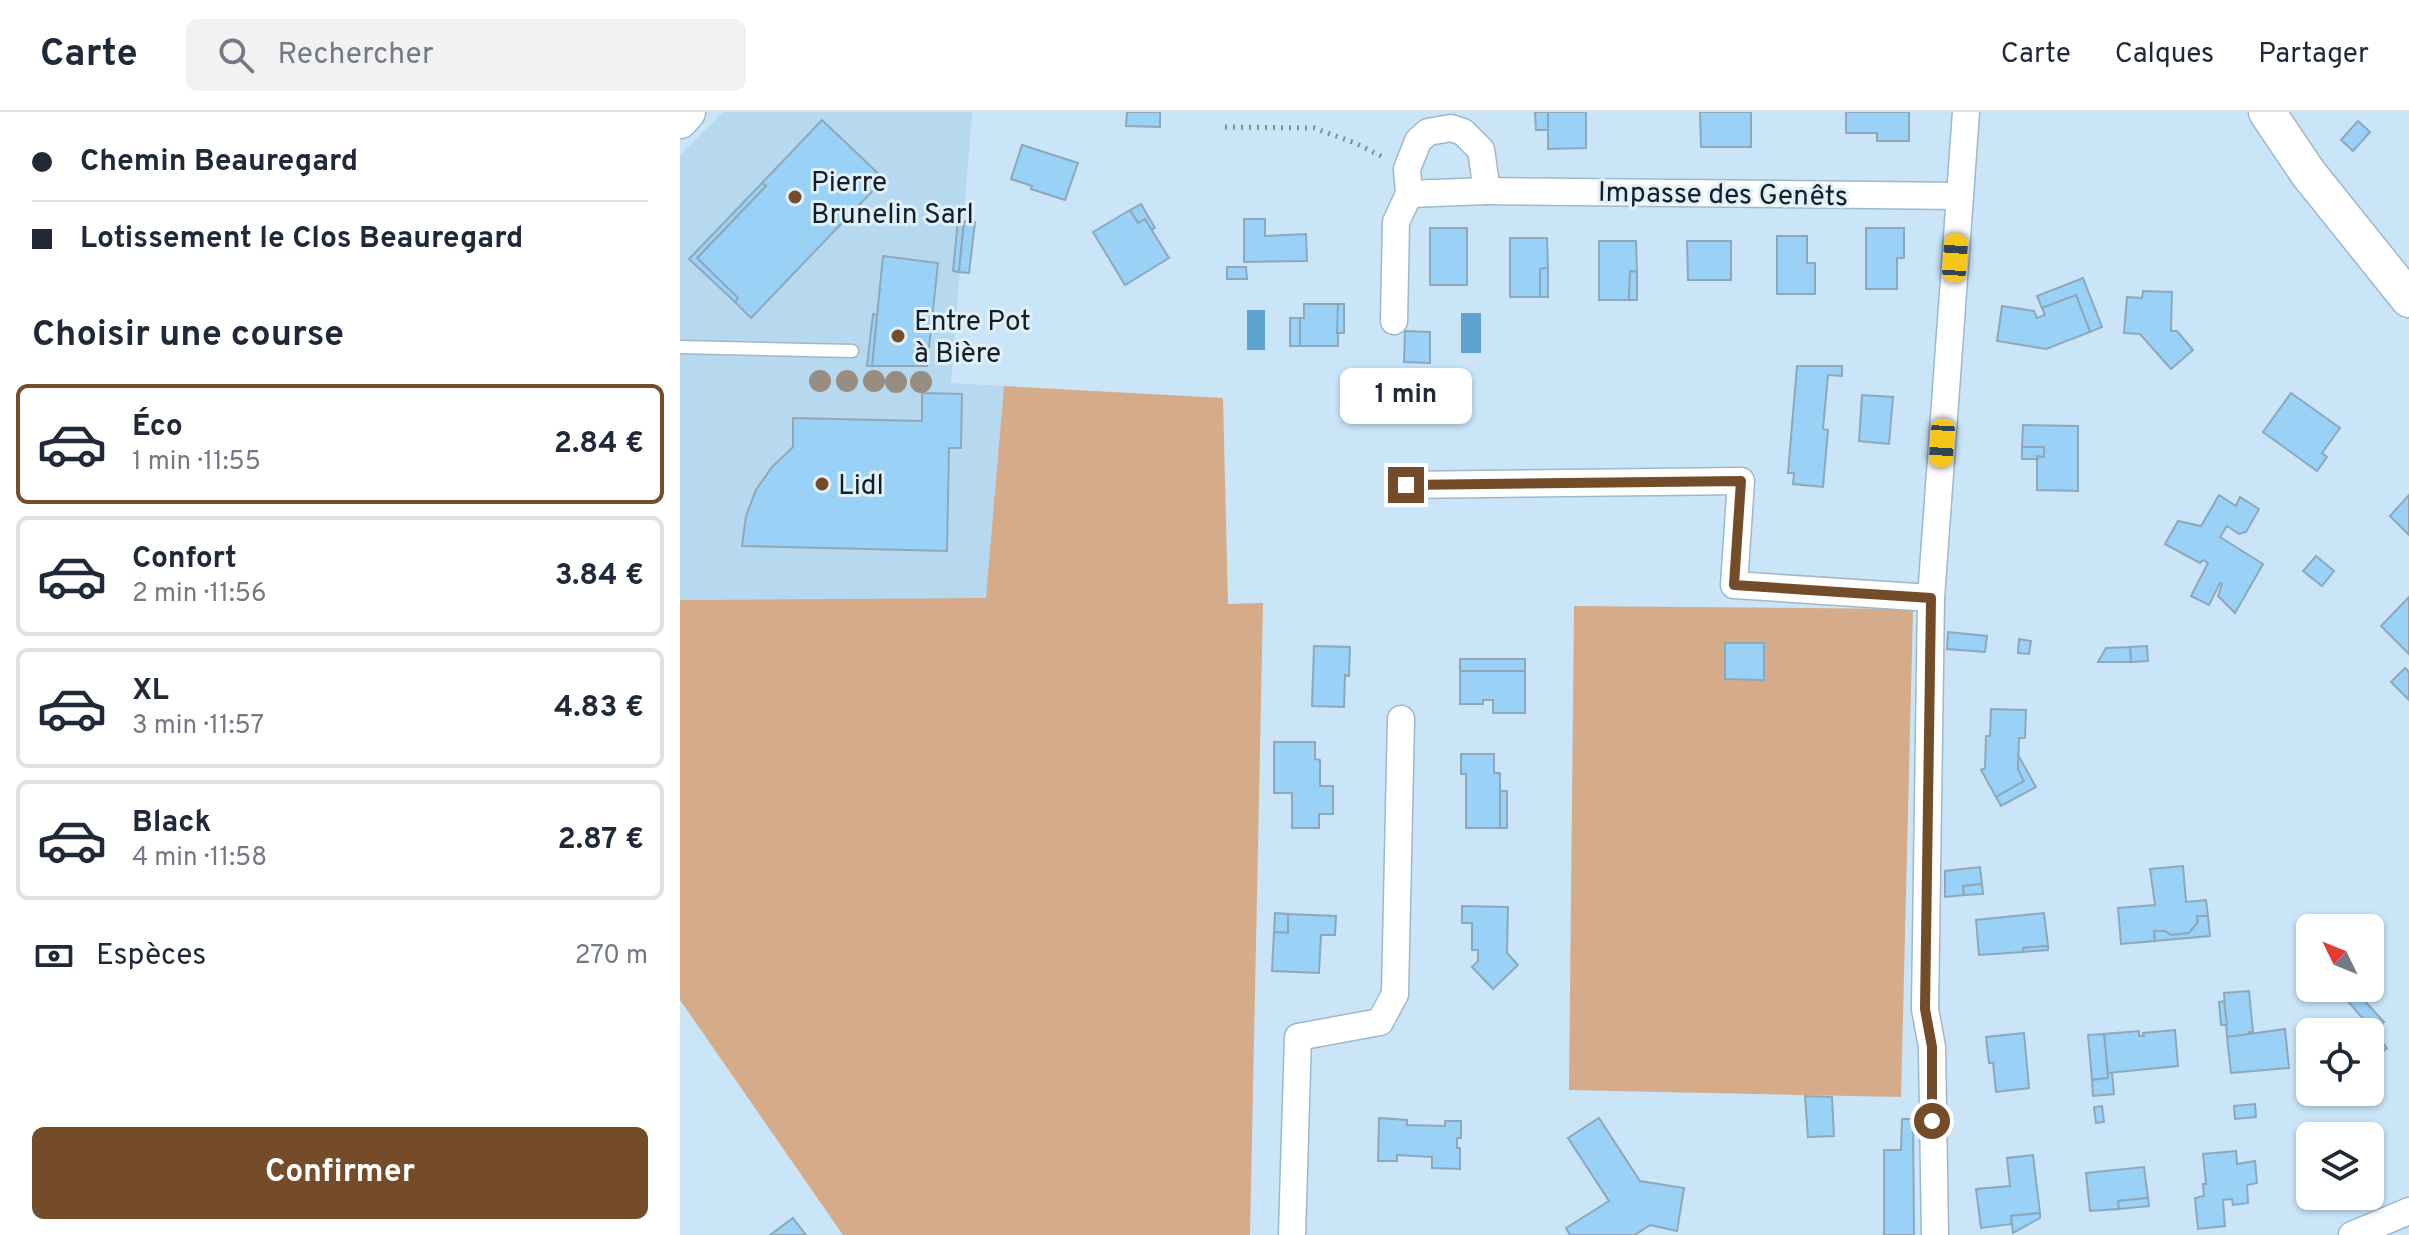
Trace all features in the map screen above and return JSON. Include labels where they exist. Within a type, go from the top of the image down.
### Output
[{"type":"street","points":[[680,120],[687,112]]},
{"type":"street","points":[[1935,1235],[1932,1047],[1925,1009],[1931,598],[1966,112]]},
{"type":"street","points":[[2267,112],[2308,173],[2409,299]]},
{"type":"street","points":[[1394,321],[1396,222],[1418,141],[1428,132],[1451,128],[1463,132],[1481,150],[1487,191]]},
{"type":"street","name":"Impasse des Genêts","points":[[1408,182],[1487,191],[1960,196]]},
{"type":"street","points":[[1406,485],[1741,481],[1734,585],[1931,598]]},
{"type":"street","points":[[1292,1235],[1298,1037],[1380,1022],[1395,994],[1401,719]]},
{"type":"street","points":[[2352,1235],[2409,1211]]},
{"type":"lane","points":[[680,347],[852,351]]},
{"type":"path","points":[[1225,127],[1314,128],[1355,143],[1408,182]]},
{"type":"shaded area","points":[[723,112],[972,112],[951,383],[1004,386],[987,599],[680,600],[680,155]]},
{"type":"shaded area","points":[[1004,386],[1223,398],[1228,604],[1263,603],[1250,1235],[843,1235],[680,1000],[680,600],[986,598]]},
{"type":"shaded area","points":[[1574,606],[1913,609],[1901,1097],[1569,1090]]},
{"type":"water","points":[[1247,310],[1265,310],[1265,350],[1247,350]]},
{"type":"water","points":[[1461,313],[1481,313],[1481,353],[1461,353]]},
{"type":"building","points":[[1127,112],[1160,112],[1160,127],[1126,126]]},
{"type":"building","points":[[1535,112],[1548,112],[1548,130],[1536,130]]},
{"type":"building","points":[[1548,112],[1586,112],[1586,148],[1548,149]]},
{"type":"building","points":[[1700,112],[1751,112],[1751,147],[1701,147]]},
{"type":"building","points":[[1846,112],[1909,112],[1909,141],[1877,141],[1877,133],[1846,133]]},
{"type":"building","points":[[822,120],[884,179],[751,318],[735,302],[738,298],[697,258],[766,186],[762,183]]},
{"type":"building","points":[[2358,121],[2370,132],[2353,151],[2341,140]]},
{"type":"building","points":[[1022,145],[1078,163],[1065,200],[1011,179]]},
{"type":"building","points":[[762,183],[766,186],[697,258],[738,298],[735,302],[689,259]]},
{"type":"building","points":[[1141,204],[1155,228],[1151,230],[1145,219],[1138,223],[1130,210]]},
{"type":"building","points":[[1130,210],[1138,223],[1145,219],[1169,258],[1125,285],[1093,232]]},
{"type":"building","points":[[1244,219],[1265,219],[1265,236],[1306,234],[1307,261],[1244,262]]},
{"type":"building","points":[[958,220],[964,221],[959,272],[953,271]]},
{"type":"building","points":[[964,221],[975,222],[969,273],[959,272]]},
{"type":"building","points":[[1430,228],[1467,228],[1467,285],[1430,285]]},
{"type":"building","points":[[1866,228],[1904,228],[1904,258],[1897,258],[1897,289],[1866,289]]},
{"type":"building","points":[[1777,236],[1807,236],[1807,263],[1815,263],[1815,294],[1777,294]]},
{"type":"building","points":[[1510,238],[1547,238],[1548,268],[1540,269],[1540,297],[1510,297]]},
{"type":"building","points":[[1599,241],[1636,241],[1637,272],[1630,271],[1629,300],[1599,300]]},
{"type":"building","points":[[1687,241],[1731,241],[1731,280],[1688,280]]},
{"type":"building","points":[[883,256],[938,263],[927,366],[872,366]]},
{"type":"building","points":[[1227,267],[1246,267],[1247,279],[1227,279]]},
{"type":"building","points":[[1548,268],[1548,297],[1540,297],[1540,269]]},
{"type":"building","points":[[1630,271],[1637,272],[1637,300],[1629,300]]},
{"type":"building","points":[[2083,278],[2102,327],[2090,332],[2076,295],[2042,308],[2037,296]]},
{"type":"building","points":[[2143,291],[2172,292],[2171,331],[2177,331],[2193,350],[2171,369],[2140,334],[2124,333],[2127,297],[2142,298]]},
{"type":"building","points":[[2076,295],[2090,332],[2046,349],[1997,341],[2002,306],[2034,311],[2037,318],[2045,315],[2042,308]]},
{"type":"building","points":[[1304,304],[1338,304],[1338,346],[1300,346],[1300,318],[1304,318]]},
{"type":"building","points":[[1338,304],[1344,304],[1344,333],[1337,333]]},
{"type":"building","points":[[873,314],[877,315],[872,366],[867,366]]},
{"type":"building","points":[[1290,318],[1300,318],[1300,346],[1290,346]]},
{"type":"building","points":[[1405,331],[1430,332],[1430,363],[1404,362]]},
{"type":"building","points":[[1797,366],[1842,366],[1842,376],[1828,375],[1823,429],[1828,430],[1823,487],[1793,484],[1794,473],[1788,473]]},
{"type":"building","points":[[922,393],[962,394],[961,448],[949,448],[947,551],[742,546],[746,516],[756,490],[772,467],[793,447],[793,418],[922,421]]},
{"type":"building","points":[[2291,393],[2340,428],[2322,453],[2327,457],[2317,471],[2263,432]]},
{"type":"building","points":[[1862,395],[1893,397],[1889,444],[1859,441]]},
{"type":"building","points":[[2023,425],[2078,426],[2078,491],[2037,490],[2037,456],[2044,457],[2044,447],[2022,447]]},
{"type":"building","points":[[2022,447],[2044,447],[2044,457],[2022,459]]},
{"type":"building","points":[[2219,495],[2236,506],[2240,497],[2259,509],[2246,532],[2239,534],[2227,526],[2220,537],[2263,564],[2235,613],[2218,596],[2220,583],[2209,605],[2191,596],[2208,563],[2203,560],[2200,563],[2165,544],[2178,521],[2201,526]]},
{"type":"building","points":[[2409,495],[2409,535],[2390,516]]},
{"type":"building","points":[[2316,556],[2334,571],[2322,586],[2303,571]]},
{"type":"building","points":[[2409,597],[2409,654],[2381,626]]},
{"type":"building","points":[[1948,632],[1987,636],[1985,652],[1947,649]]},
{"type":"building","points":[[2019,639],[2031,641],[2029,654],[2018,653]]},
{"type":"building","points":[[1725,643],[1764,643],[1764,680],[1725,679]]},
{"type":"building","points":[[1314,646],[1350,647],[1344,707],[1312,706]]},
{"type":"building","points":[[2147,646],[2148,661],[2131,662],[2130,647]]},
{"type":"building","points":[[2130,647],[2131,662],[2098,662],[2106,648]]},
{"type":"building","points":[[1460,659],[1525,659],[1525,671],[1460,671]]},
{"type":"building","points":[[2405,668],[2409,672],[2409,700],[2391,682]]},
{"type":"building","points":[[1460,671],[1525,671],[1525,713],[1493,713],[1493,700],[1483,700],[1483,704],[1460,704]]},
{"type":"building","points":[[1991,709],[2026,710],[2025,738],[2019,738],[2018,769],[2024,781],[1996,797],[1981,770],[1985,768]]},
{"type":"building","points":[[1274,742],[1315,742],[1315,759],[1320,760],[1320,786],[1333,786],[1333,814],[1319,814],[1319,828],[1292,828],[1292,793],[1274,793]]},
{"type":"building","points":[[1461,754],[1494,754],[1494,773],[1500,773],[1500,828],[1466,828],[1466,774],[1461,774]]},
{"type":"building","points":[[2018,755],[2036,787],[2001,806],[1996,797],[2024,781],[2018,769]]},
{"type":"building","points":[[1500,791],[1507,791],[1507,828],[1500,828]]},
{"type":"building","points":[[2183,866],[2186,902],[2206,900],[2208,916],[2197,916],[2198,922],[2189,933],[2171,935],[2165,931],[2154,931],[2155,941],[2121,944],[2118,908],[2155,905],[2150,869]]},
{"type":"building","points":[[1980,867],[1982,884],[1963,886],[1964,895],[1945,897],[1945,871]]},
{"type":"building","points":[[1982,884],[1983,894],[1964,895],[1963,886]]},
{"type":"building","points":[[1462,906],[1508,907],[1507,953],[1518,965],[1493,989],[1472,967],[1478,961],[1478,950],[1472,950],[1472,923],[1462,923]]},
{"type":"building","points":[[1275,913],[1288,914],[1288,933],[1274,932]]},
{"type":"building","points":[[2044,913],[2048,946],[2023,948],[2023,952],[1979,955],[1976,920]]},
{"type":"building","points":[[1288,914],[1336,916],[1335,935],[1321,935],[1319,973],[1272,971],[1274,932],[1288,933]]},
{"type":"building","points":[[2197,916],[2208,916],[2210,936],[2155,941],[2154,931],[2165,931],[2171,935],[2189,933],[2198,922]]},
{"type":"building","points":[[2048,946],[2048,950],[2023,952],[2023,948]]},
{"type":"building","points":[[2249,991],[2253,1032],[2227,1037],[2224,993]]},
{"type":"building","points":[[2224,1001],[2227,1025],[2221,1025],[2219,1002]]},
{"type":"building","points":[[2348,1002],[2366,1002],[2380,1018],[2363,1018]]},
{"type":"building","points":[[2285,1029],[2289,1068],[2231,1073],[2227,1037]]},
{"type":"building","points":[[2175,1030],[2178,1066],[2108,1073],[2104,1034],[2139,1031],[2139,1036],[2144,1036],[2143,1033]]},
{"type":"building","points":[[2024,1033],[2029,1088],[1996,1092],[1986,1037]]},
{"type":"building","points":[[2104,1034],[2108,1078],[2092,1080],[2088,1035]]},
{"type":"building","points":[[2108,1073],[2112,1073],[2114,1094],[2093,1096],[2092,1080],[2108,1078]]},
{"type":"building","points":[[1805,1096],[1832,1097],[1834,1136],[1808,1137]]},
{"type":"building","points":[[2255,1104],[2256,1117],[2235,1119],[2234,1106]]},
{"type":"building","points":[[2102,1106],[2104,1122],[2096,1123],[2094,1107]]},
{"type":"building","points":[[1379,1118],[1407,1120],[1407,1125],[1445,1126],[1445,1121],[1461,1121],[1461,1138],[1457,1138],[1460,1169],[1432,1168],[1432,1157],[1397,1155],[1397,1161],[1378,1161]]},
{"type":"building","points":[[1599,1118],[1640,1181],[1684,1188],[1677,1231],[1650,1225],[1635,1235],[1570,1235],[1566,1228],[1609,1201],[1568,1138]]},
{"type":"building","points":[[1902,1119],[1913,1119],[1914,1235],[1884,1235],[1884,1150],[1901,1150]]},
{"type":"building","points":[[2236,1151],[2237,1164],[2255,1161],[2257,1183],[2247,1185],[2248,1203],[2233,1205],[2232,1199],[2223,1200],[2225,1226],[2198,1229],[2195,1198],[2204,1196],[2203,1154]]},
{"type":"building","points":[[2033,1155],[2040,1213],[2011,1216],[2012,1224],[1981,1228],[1976,1189],[2010,1186],[2007,1158]]},
{"type":"building","points":[[2144,1167],[2148,1198],[2118,1201],[2119,1209],[2090,1211],[2086,1173]]},
{"type":"building","points":[[2148,1198],[2149,1206],[2119,1209],[2118,1201]]},
{"type":"building","points":[[2040,1213],[2040,1218],[2013,1233],[2011,1216]]},
{"type":"building","points":[[793,1218],[806,1235],[770,1235]]},
{"type":"place","name":"Pierre Brunelin Sarl","points":[[795,197]]},
{"type":"place","name":"Entre Pot à Bière","points":[[898,336]]},
{"type":"place","name":"Lidl","points":[[822,484]]},
{"type":"route","points":[[1406,485],[1741,481],[1734,585],[1931,598],[1925,1009],[1932,1047],[1932,1121]]}]
